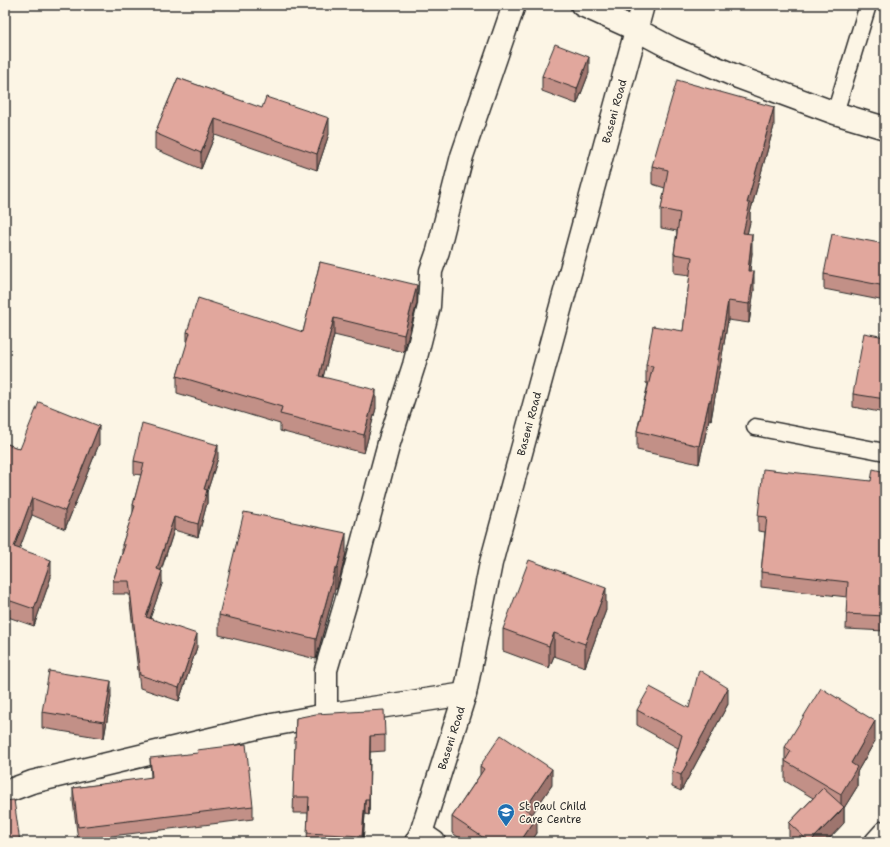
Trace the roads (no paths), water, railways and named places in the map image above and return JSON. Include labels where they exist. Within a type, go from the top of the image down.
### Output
[{"type":"street","points":[[326,715],[326,670],[389,443],[414,365],[429,306],[431,271],[438,251],[462,156],[514,5]]},
{"type":"street","points":[[582,5],[637,30],[671,48],[738,77],[835,112],[885,128]]},
{"type":"street","name":"Baseni Road","points":[[424,839],[465,694],[491,563],[643,5]]},
{"type":"street","points":[[5,792],[32,782],[253,729],[326,715],[465,694]]},
{"type":"street","points":[[876,842],[885,832]]},
{"type":"lane","points":[[835,112],[868,5]]},
{"type":"lane","points":[[755,427],[885,452]]},
{"type":"place","name":"St Paul Child Care Centre","points":[[506,827]]}]
